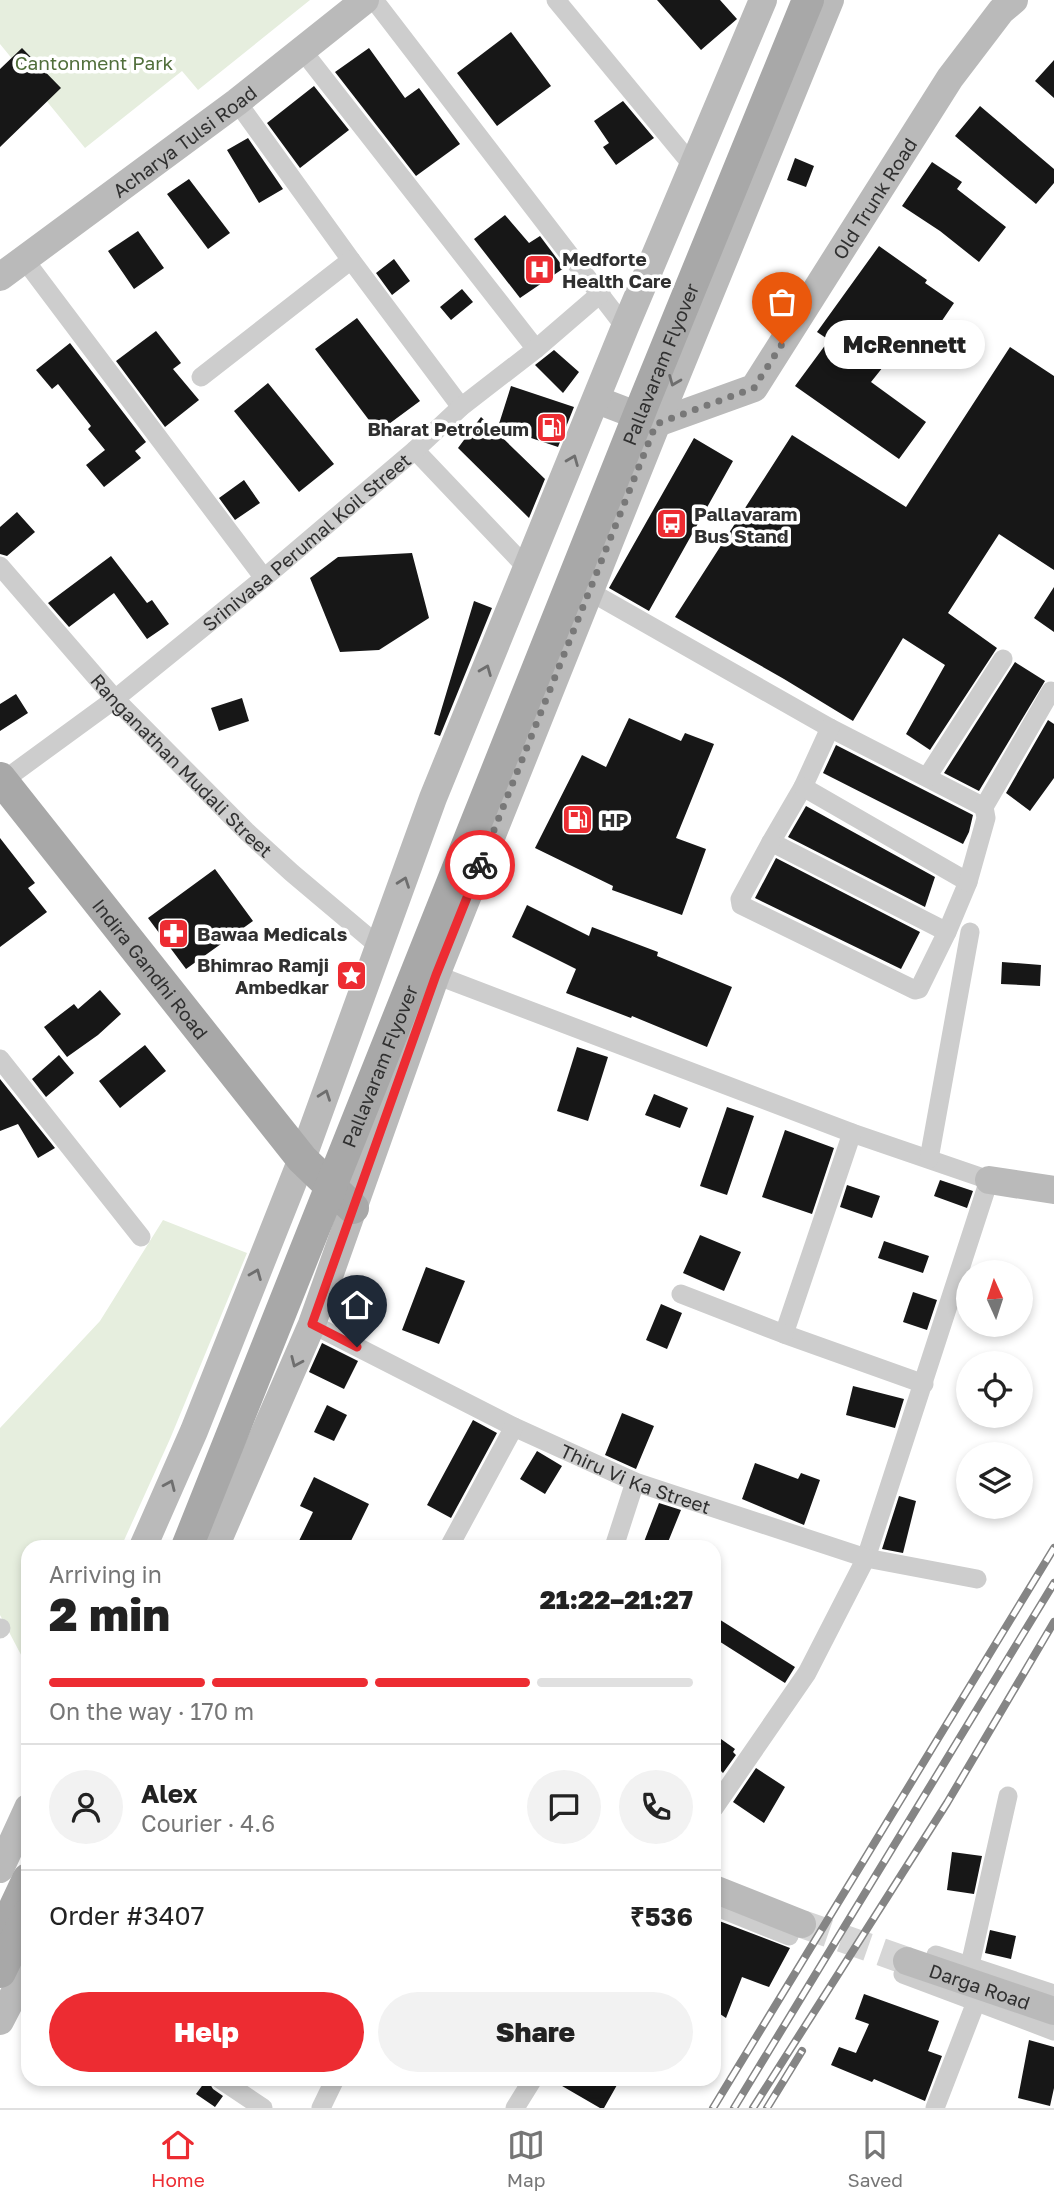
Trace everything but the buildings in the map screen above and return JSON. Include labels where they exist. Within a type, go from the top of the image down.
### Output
[{"type":"main road","name":"Pallavaram Flyover","points":[[175,1540],[207,1467],[314,1184],[550,597],[613,449],[648,353],[720,187],[793,0]]},
{"type":"main road","name":"Pallavaram Flyover","points":[[190,1540],[646,397],[808,0]]},
{"type":"main road","name":"Indira Gandhi Road","points":[[1,780],[302,1159],[353,1209]]},
{"type":"main road","points":[[8,1959],[21,1907]]},
{"type":"main road","points":[[8,1959],[21,1930]]},
{"type":"street","points":[[556,0],[692,166]]},
{"type":"street","points":[[146,1540],[194,1431],[302,1159],[433,799],[625,327],[763,0]]},
{"type":"street","points":[[218,1540],[312,1324],[436,975],[656,424],[830,0]]},
{"type":"street","name":"Old Trunk Road","points":[[656,424],[754,388],[950,78],[1001,11],[1014,0]]},
{"type":"street","points":[[365,1],[601,293],[625,327]]},
{"type":"street","name":"Acharya Tulsi Road","points":[[0,277],[237,102],[365,1]]},
{"type":"street","points":[[302,50],[536,349]]},
{"type":"street","points":[[237,102],[461,407]]},
{"type":"street","points":[[24,259],[264,578]]},
{"type":"street","points":[[201,377],[351,260]]},
{"type":"street","name":"Srinivasa Perumal Koil Street","points":[[1,780],[115,699],[264,578],[415,450],[461,407],[536,349],[601,293]]},
{"type":"street","points":[[597,400],[656,424]]},
{"type":"street","points":[[415,450],[528,569]]},
{"type":"street","name":"Ranganathan Mudali Street","points":[[0,566],[115,699],[256,839],[380,948]]},
{"type":"street","points":[[589,590],[831,728],[984,807]]},
{"type":"street","points":[[927,777],[1003,659]]},
{"type":"street","points":[[831,728],[803,787],[740,899],[741,905],[915,990],[919,989],[947,932],[968,882],[986,818],[984,807],[1051,691]]},
{"type":"street","points":[[803,787],[968,882]]},
{"type":"street","points":[[771,842],[947,932]]},
{"type":"street","points":[[929,1159],[970,932]]},
{"type":"street","points":[[436,975],[852,1133],[989,1180],[1054,1189]]},
{"type":"street","points":[[0,1059],[141,1237]]},
{"type":"street","points":[[784,1334],[852,1133]]},
{"type":"street","points":[[721,1798],[807,1673],[866,1558],[989,1180]]},
{"type":"street","points":[[681,1294],[924,1384]]},
{"type":"street","name":"Thiru Vi Ka Street","points":[[312,1324],[514,1427],[635,1482],[866,1558],[977,1579]]},
{"type":"street","points":[[453,1540],[514,1427]]},
{"type":"street","points":[[616,1540],[635,1482]]},
{"type":"street","points":[[962,1979],[1008,1797]]},
{"type":"street","points":[[0,1869],[21,1823]]},
{"type":"street","points":[[721,1879],[776,1900]]},
{"type":"street","points":[[721,1893],[795,1930]]},
{"type":"street","points":[[721,1908],[795,1930]]},
{"type":"street","points":[[936,1955],[962,1979],[976,2002],[1054,2031]]},
{"type":"street","points":[[0,2021],[8,1959]]},
{"type":"street","points":[[905,1967],[1054,1994]]},
{"type":"street","name":"Darga Road","points":[[905,1967],[1054,2011]]},
{"type":"street","points":[[934,2108],[976,2002]]},
{"type":"street","points":[[230,2086],[263,2108]]},
{"type":"street","points":[[321,2108],[332,2086]]},
{"type":"street","points":[[515,2108],[529,2086]]},
{"type":"green space","name":"Cantonment Park","points":[[0,0],[310,0],[198,90],[182,71],[85,148],[0,44]]},
{"type":"green space","points":[[163,1220],[247,1253],[170,1439],[124,1540],[21,1540],[21,1655],[0,1615],[0,1428],[100,1321]]},
{"type":"tunnel","points":[[802,1924],[907,1961]]},
{"type":"railway","points":[[713,2108],[1054,1548]]},
{"type":"railway","points":[[734,2108],[1054,1583]]},
{"type":"railway","points":[[753,2108],[947,1803],[1054,1622]]},
{"type":"railway","points":[[767,2108],[802,2051]]},
{"type":"way so far","points":[[480,865],[656,424],[754,388],[782,344]]},
{"type":"place","name":"Medforte Health Care","points":[[539,269]]},
{"type":"place","name":"McRennett","points":[[782,344]]},
{"type":"place","name":"Bharat Petroleum","points":[[552,428]]},
{"type":"place","name":"Pallavaram Bus Stand","points":[[671,524]]},
{"type":"place","name":"HP","points":[[578,819]]},
{"type":"place","name":"Bawaa Medicals","points":[[174,933]]},
{"type":"place","name":"Bhimrao Ramji Ambedkar","points":[[352,975]]},
{"type":"route","points":[[357,1347],[312,1324],[436,975],[480,865]]}]
